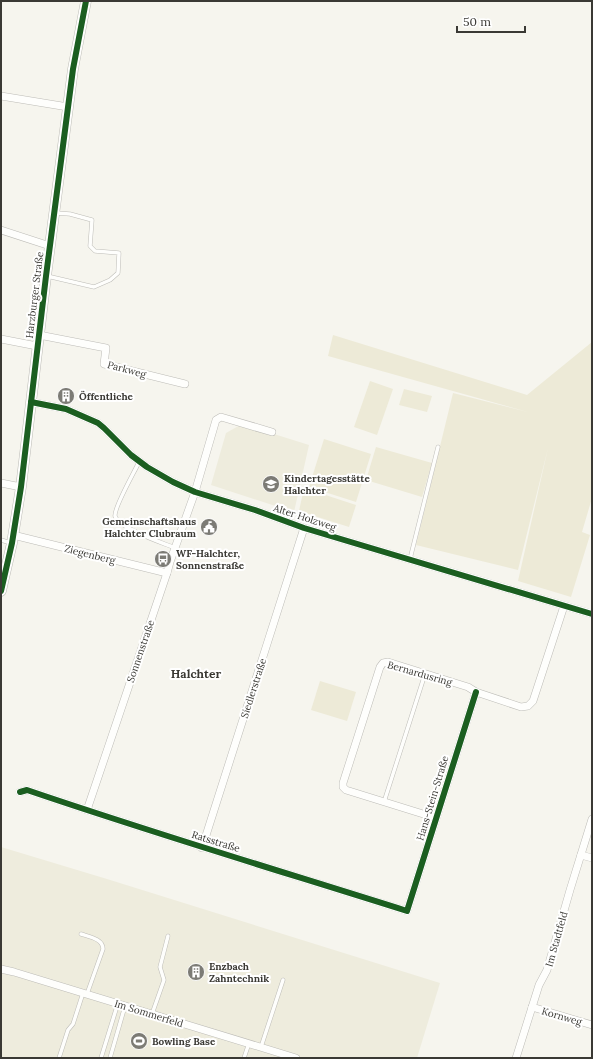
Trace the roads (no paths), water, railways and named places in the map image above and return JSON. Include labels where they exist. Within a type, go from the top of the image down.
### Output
[{"type":"main road","name":"Harzburger Straße","points":[[1,591],[4,565],[12,539],[21,488],[37,346],[73,69],[86,1]]},
{"type":"street","points":[[1,96],[68,107]]},
{"type":"street","points":[[1,230],[50,246]]},
{"type":"street","name":"Parkweg","points":[[39,335],[106,348],[104,364],[185,384]]},
{"type":"street","points":[[1,339],[37,346]]},
{"type":"street","name":"Alter Holzweg","points":[[31,402],[66,409],[98,423],[139,462],[158,474],[195,492],[255,510],[304,528],[592,614]]},
{"type":"street","name":"Sonnenstraße","points":[[87,810],[195,492],[216,420],[221,417],[272,432]]},
{"type":"street","points":[[1,483],[21,488]]},
{"type":"street","name":"Siedlerstraße","points":[[202,848],[304,528]]},
{"type":"street","name":"Ziegenberg","points":[[12,539],[167,573]]},
{"type":"street","name":"Bernardusring","points":[[436,818],[346,790],[343,787],[342,783],[380,667],[383,663],[388,662],[468,687],[476,692],[521,707],[528,706],[533,701],[564,606]]},
{"type":"street","name":"Hans-Stein-Straße","points":[[407,911],[476,692]]},
{"type":"street","name":"Ratsstraße","points":[[20,792],[27,790],[202,848],[407,911]]},
{"type":"street","name":"Im Stadtfeld","points":[[516,1058],[532,1007],[547,970],[592,819]]},
{"type":"street","points":[[581,855],[592,858]]},
{"type":"street","name":"Im Sommerfeld","points":[[1,969],[85,993],[296,1058]]},
{"type":"street","name":"Kornweg","points":[[532,1007],[592,1025]]},
{"type":"lane","points":[[46,276],[94,287],[110,280],[118,272],[119,253],[95,251],[90,246],[92,220],[70,214],[54,212]]},
{"type":"lane","points":[[410,559],[438,447]]},
{"type":"lane","points":[[139,462],[117,507],[115,513],[116,517],[123,525],[175,548]]},
{"type":"lane","points":[[1,540],[12,539]]},
{"type":"lane","points":[[384,802],[425,674]]},
{"type":"lane","points":[[59,1058],[68,1030],[74,1024],[103,949],[103,944],[100,941],[81,934]]},
{"type":"lane","points":[[152,1014],[164,980],[160,967],[168,936]]},
{"type":"lane","points":[[262,1047],[283,980]]},
{"type":"lane","points":[[101,1058],[118,1004]]},
{"type":"lane","points":[[110,1058],[125,1006]]},
{"type":"lane","points":[[244,1058],[249,1043]]},
{"type":"place","name":"Öffentliche","points":[[66,396]]},
{"type":"place","name":"Kindertagesstätte Halchter","points":[[271,484]]},
{"type":"place","name":"Gemeinschaftshaus Halchter Clubraum","points":[[209,527]]},
{"type":"place","name":"WF-Halchter, Sonnenstraße","points":[[163,559]]},
{"type":"place","name":"Enzbach Zahntechnik","points":[[196,972]]},
{"type":"place","name":"Bowling Base","points":[[139,1041]]},
{"type":"district","name":"Halchter","points":[[196,674]]}]
